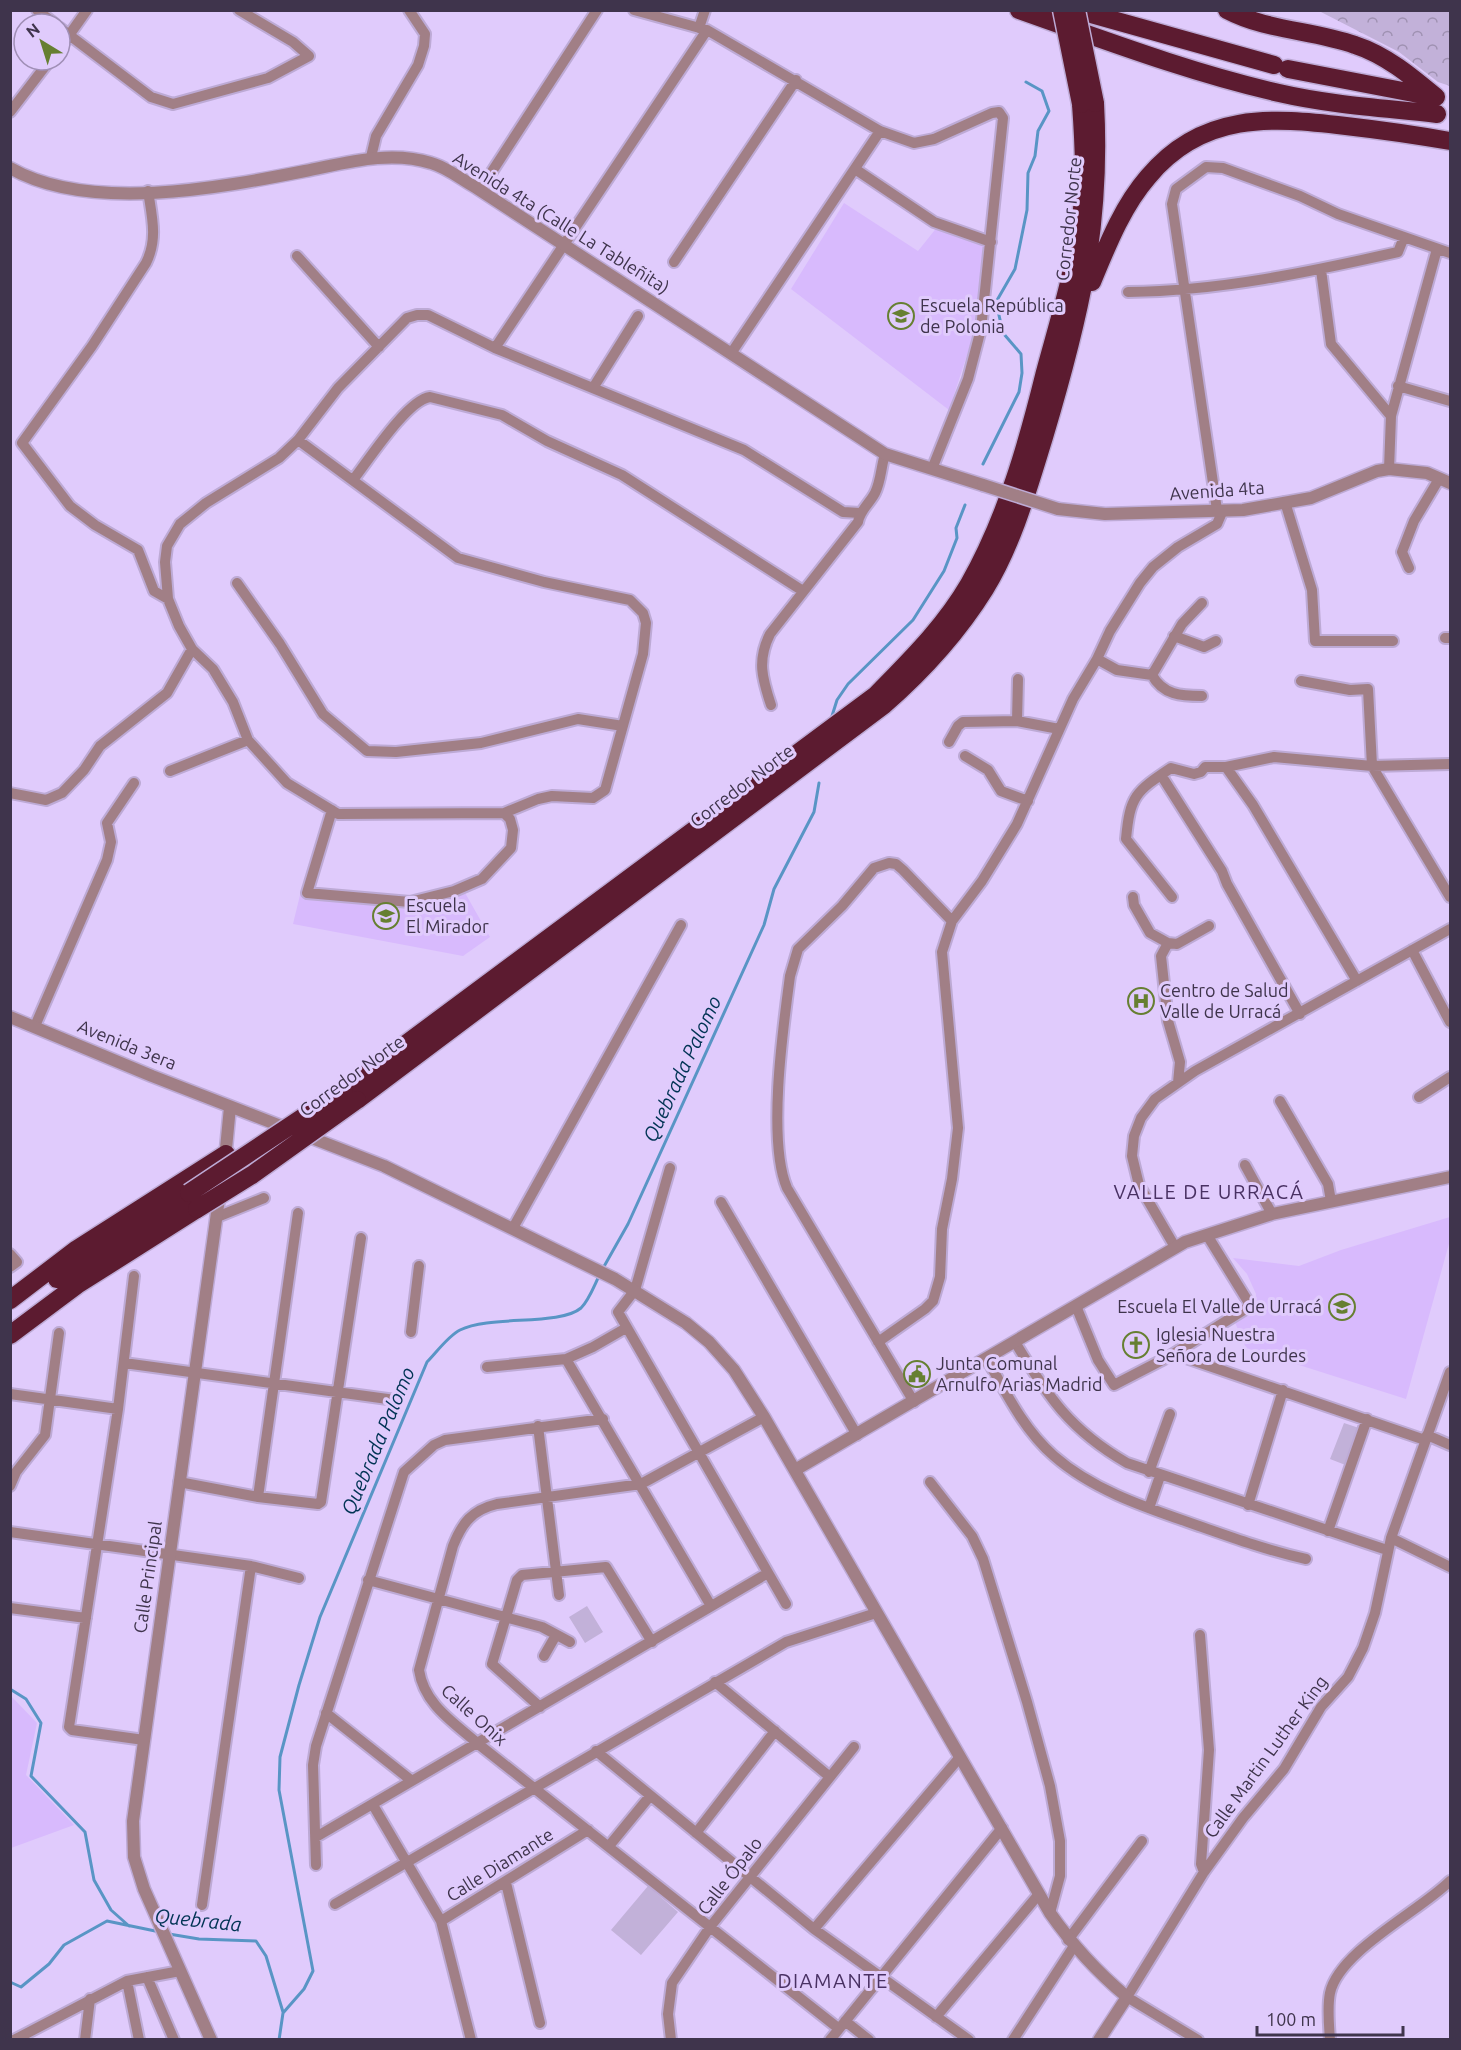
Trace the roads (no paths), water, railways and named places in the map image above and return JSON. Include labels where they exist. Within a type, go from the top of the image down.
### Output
[{"type":"highway","points":[[1019,10],[1237,83],[1281,94],[1326,102],[1436,106]]},
{"type":"highway","name":"Corredor Norte","points":[[350,1095],[876,695],[932,639],[968,586],[992,539],[1007,502],[1036,408],[1074,261],[1080,225],[1088,104],[1062,10]]},
{"type":"highway","points":[[1076,10],[1281,67],[1436,106]]},
{"type":"highway","name":"Corredor Norte","points":[[10,1335],[193,1201],[350,1095],[884,705],[944,646],[985,589],[1006,548],[1030,482],[1080,308],[1097,192],[1076,10]]},
{"type":"highway","points":[[1104,17],[1126,10]]},
{"type":"highway","points":[[1227,10],[1259,23],[1357,45],[1380,56],[1436,106]]},
{"type":"highway","points":[[1080,308],[1114,231],[1148,177],[1170,155],[1199,136],[1229,124],[1290,119],[1450,141]]},
{"type":"highway","points":[[10,1300],[77,1249],[226,1154]]},
{"type":"highway","name":"Corredor Norte","points":[[10,1314],[74,1266],[193,1201]]},
{"type":"street","points":[[72,32],[87,10]]},
{"type":"street","points":[[72,38],[151,97],[173,104],[268,78],[309,56],[293,42],[239,10]]},
{"type":"street","points":[[371,157],[376,136],[418,65],[424,46],[425,34],[409,10]]},
{"type":"street","points":[[480,190],[597,10]]},
{"type":"street","points":[[634,10],[703,29],[796,80],[880,131],[914,143],[923,143],[999,112],[1004,118],[979,339],[968,379],[932,469]]},
{"type":"street","points":[[495,348],[703,29],[705,10]]},
{"type":"street","points":[[10,112],[42,72]]},
{"type":"street","points":[[674,262],[796,80]]},
{"type":"street","points":[[732,352],[880,131]]},
{"type":"street","name":"Avenida 4ta (Calle La Tableñita)","points":[[10,168],[31,180],[75,191],[148,192],[208,187],[371,157],[432,163],[480,190],[562,245],[732,352],[885,454],[983,485]]},
{"type":"street","points":[[878,1342],[925,1309],[937,1291],[940,1277],[942,1229],[952,1179],[958,1128],[942,952],[952,921],[982,881],[1028,801],[1059,729],[1110,631],[1154,567],[1178,547],[1217,524],[1220,510],[1172,196],[1176,189],[1206,167],[1222,168],[1450,253]]},
{"type":"street","points":[[855,170],[934,222],[991,242]]},
{"type":"street","points":[[148,192],[154,236],[153,249],[146,263],[92,346],[22,443],[70,506],[95,525],[138,550],[154,591],[168,599]]},
{"type":"street","points":[[1128,292],[1185,291],[1321,270],[1398,252],[1404,237]]},
{"type":"street","points":[[1389,469],[1390,416],[1437,249]]},
{"type":"street","points":[[297,256],[379,347]]},
{"type":"street","points":[[1321,270],[1331,344],[1390,416]]},
{"type":"street","points":[[298,440],[458,558],[544,582],[630,600],[643,613],[646,623],[643,654],[605,790],[593,798],[552,796],[538,799],[504,813],[338,814],[288,783],[248,740],[233,702],[213,669],[192,649],[168,599],[165,562],[167,546],[180,524],[206,504],[279,458],[298,440],[338,388],[407,318],[428,315],[495,348],[744,450],[843,512],[860,513]]},
{"type":"street","points":[[593,388],[638,316]]},
{"type":"street","points":[[1398,386],[1450,401]]},
{"type":"street","points":[[353,480],[408,410],[423,398],[430,397],[502,415],[547,441],[622,475],[803,591]]},
{"type":"street","points":[[771,705],[762,668],[762,651],[770,634],[858,522],[860,513],[875,494],[885,454]]},
{"type":"street","name":"Avenida 4ta","points":[[983,485],[1058,509],[1105,514],[1243,510],[1311,498],[1377,471],[1389,469],[1427,473],[1445,481]]},
{"type":"street","points":[[1409,568],[1402,552],[1414,521],[1445,481]]},
{"type":"street","points":[[1285,502],[1312,590],[1315,641],[1394,641]]},
{"type":"street","points":[[237,583],[280,644],[323,714],[367,751],[396,752],[481,743],[578,719],[623,726]]},
{"type":"street","points":[[1152,675],[1174,636],[1202,603]]},
{"type":"street","points":[[1174,636],[1204,646],[1216,641]]},
{"type":"street","points":[[10,793],[46,800],[62,793],[84,770],[100,746],[125,723],[168,693],[192,649]]},
{"type":"street","points":[[1097,659],[1117,670],[1152,675],[1161,689],[1183,696],[1202,696]]},
{"type":"street","points":[[1017,679],[1017,721]]},
{"type":"street","points":[[1301,681],[1350,690],[1368,689],[1372,766],[1450,897]]},
{"type":"street","points":[[949,742],[958,726],[963,722],[1017,721],[1059,729]]},
{"type":"street","points":[[170,771],[248,740]]},
{"type":"street","points":[[964,756],[988,770],[1001,791],[1028,801]]},
{"type":"street","points":[[1172,897],[1126,839],[1129,809],[1141,788],[1171,768],[1194,774],[1202,772],[1205,766],[1226,767],[1274,757],[1372,766],[1450,765]]},
{"type":"street","points":[[1226,767],[1253,805],[1357,981]]},
{"type":"street","points":[[1161,775],[1222,871],[1227,884],[1300,1014]]},
{"type":"street","points":[[35,1026],[107,860],[111,842],[107,823],[134,783]]},
{"type":"street","points":[[332,810],[307,893],[410,902],[454,891],[482,879],[511,848],[513,830],[510,819],[504,813]]},
{"type":"street","points":[[914,1402],[791,1196],[783,1178],[776,1114],[790,976],[798,949],[842,906],[879,865],[897,864],[952,921]]},
{"type":"street","points":[[1133,897],[1134,904],[1150,933],[1168,943],[1177,944],[1209,926]]},
{"type":"street","points":[[513,1228],[681,925]]},
{"type":"street","points":[[1175,1247],[1138,1185],[1132,1156],[1134,1136],[1141,1118],[1155,1099],[1195,1071],[1450,928]]},
{"type":"street","points":[[1168,943],[1161,956],[1168,1021],[1180,1062],[1178,1083]]},
{"type":"street","points":[[1412,950],[1450,1022]]},
{"type":"street","name":"Avenida 3era","points":[[10,1017],[230,1107],[384,1166],[615,1279],[687,1323],[709,1342],[734,1370],[764,1417],[1050,1913],[1071,1943],[1099,1974],[1127,1997]]},
{"type":"street","points":[[1419,1097],[1450,1077]]},
{"type":"street","points":[[1280,1101],[1328,1184],[1331,1201]]},
{"type":"street","name":"Calle Principal","points":[[211,2040],[144,1889],[134,1857],[134,1821],[226,1154],[230,1107]]},
{"type":"street","points":[[1245,1165],[1272,1214]]},
{"type":"street","points":[[670,1168],[635,1290],[618,1312],[786,1604]]},
{"type":"street","points":[[795,1470],[1175,1247],[1272,1214],[1450,1177]]},
{"type":"street","points":[[217,1217],[264,1198]]},
{"type":"street","points":[[721,1202],[857,1435]]},
{"type":"street","points":[[258,1497],[276,1384],[298,1213]]},
{"type":"street","points":[[1076,1306],[1098,1360],[1114,1385],[1170,1356],[1247,1308],[1249,1303],[1207,1235]]},
{"type":"street","points":[[179,1482],[258,1497],[318,1504],[321,1502],[361,1238]]},
{"type":"street","points":[[10,1254],[17,1262],[10,1266]]},
{"type":"street","points":[[411,1332],[419,1266]]},
{"type":"street","points":[[134,1276],[118,1409],[70,1729],[144,1740]]},
{"type":"street","points":[[487,1367],[566,1359],[626,1328]]},
{"type":"street","points":[[10,1486],[16,1472],[42,1442],[59,1333]]},
{"type":"street","points":[[1015,1342],[1040,1383],[1071,1423],[1092,1442],[1127,1463],[1387,1550]]},
{"type":"street","points":[[1170,1356],[1180,1356],[1450,1445]]},
{"type":"street","points":[[566,1359],[711,1606]]},
{"type":"street","points":[[987,1359],[1017,1411],[1054,1457],[1092,1483],[1149,1508],[1275,1552],[1306,1559]]},
{"type":"street","points":[[124,1363],[195,1371],[395,1401]]},
{"type":"street","name":"Calle Martin Luther King","points":[[1099,2040],[1204,1872],[1243,1818],[1284,1769],[1321,1707],[1348,1677],[1363,1648],[1375,1613],[1387,1550],[1450,1372]]},
{"type":"street","points":[[1248,1504],[1283,1390]]},
{"type":"street","points":[[10,1394],[118,1409]]},
{"type":"street","points":[[1149,1508],[1170,1414]]},
{"type":"street","name":"Calle Onix","points":[[764,1417],[700,1454],[641,1484],[548,1496],[483,1508],[470,1516],[460,1528],[438,1599],[420,1670],[422,1686],[432,1703],[477,1743],[710,1927],[842,2025],[869,2040]]},
{"type":"street","points":[[316,1865],[313,1765],[326,1713],[401,1477],[409,1466],[439,1442],[538,1426],[603,1419]]},
{"type":"street","points":[[1328,1531],[1367,1419]]},
{"type":"street","points":[[538,1426],[560,1595]]},
{"type":"street","points":[[930,1482],[972,1536],[986,1566],[1044,1765],[1060,1841],[1060,1876],[1050,1913]]},
{"type":"street","points":[[10,1532],[251,1566],[298,1578]]},
{"type":"street","points":[[1391,1538],[1450,1567]]},
{"type":"street","points":[[202,1905],[251,1566]]},
{"type":"street","points":[[540,1707],[492,1664],[519,1577],[556,1570],[606,1567],[652,1642]]},
{"type":"street","points":[[316,1837],[768,1573]]},
{"type":"street","points":[[368,1580],[542,1627],[570,1642]]},
{"type":"street","points":[[10,1608],[86,1618]]},
{"type":"street","points":[[335,1904],[786,1642],[876,1612]]},
{"type":"street","points":[[544,1656],[556,1635]]},
{"type":"street","points":[[1200,1635],[1209,1750],[1201,1864],[1204,1872]]},
{"type":"street","points":[[716,1682],[830,1777]]},
{"type":"street","points":[[326,1713],[412,1781]]},
{"type":"street","points":[[696,1833],[775,1731]]},
{"type":"street","name":"Calle Ópalo","points":[[670,2039],[668,2007],[672,1983],[710,1927],[854,1747]]},
{"type":"street","points":[[596,1751],[814,1929],[969,2040]]},
{"type":"street","points":[[814,1929],[960,1757]]},
{"type":"street","points":[[609,1846],[650,1796]]},
{"type":"street","points":[[373,1805],[441,1921]]},
{"type":"street","points":[[830,2040],[1002,1828]]},
{"type":"street","name":"Calle Diamante","points":[[471,2040],[441,1921],[506,1883],[588,1830]]},
{"type":"street","points":[[1013,2040],[1071,1943],[1142,1841]]},
{"type":"street","points":[[1330,2040],[1330,1992],[1339,1976],[1361,1948],[1450,1881]]},
{"type":"street","points":[[506,1883],[540,2023]]},
{"type":"street","points":[[936,2017],[1040,1894]]},
{"type":"street","points":[[14,2040],[127,1982],[180,1971]]},
{"type":"street","points":[[147,1977],[174,2040]]},
{"type":"street","points":[[127,1982],[139,2040]]},
{"type":"street","points":[[1127,1997],[1198,2040]]},
{"type":"street","points":[[85,2040],[90,1999]]},
{"type":"waterway","name":"Quebrada Palomo","points":[[983,464],[1019,392],[1022,373],[1021,354],[1003,333],[996,302],[1015,269],[1027,210],[1028,173],[1035,156],[1038,131],[1049,111],[1042,91],[1026,82]]},
{"type":"waterway","name":"Quebrada Palomo","points":[[832,716],[837,700],[848,684],[913,620],[944,571],[957,538],[956,528],[965,505]]},
{"type":"waterway","name":"Quebrada Palomo","points":[[602,1270],[628,1224],[764,925],[774,889],[814,812],[819,783]]},
{"type":"waterway","name":"Quebrada Palomo","points":[[279,2040],[283,2013],[304,1989],[313,1971],[279,1790],[280,1757],[320,1617],[427,1362],[451,1336],[473,1325],[541,1319],[571,1313],[584,1305],[599,1276]]},
{"type":"waterway","name":"Quebrada","points":[[10,1689],[26,1699],[41,1723],[31,1776],[85,1832],[94,1880],[111,1910],[129,1926]]},
{"type":"waterway","name":"Quebrada","points":[[10,1982],[21,1987],[49,1964],[64,1945],[107,1921],[160,1932]]},
{"type":"waterway","name":"Quebrada","points":[[169,1934],[199,1939],[256,1941],[266,1956],[283,2012]]},
{"type":"place","name":"Escuela República de Polonia","points":[[901,316]]},
{"type":"place","name":"Escuela El Mirador","points":[[386,916]]},
{"type":"place","name":"Centro de Salud Valle de Urracá","points":[[1141,1001]]},
{"type":"place","name":"Escuela El Valle de Urracá","points":[[1342,1307]]},
{"type":"place","name":"Iglesia Nuestra Señora de Lourdes","points":[[1136,1345]]},
{"type":"place","name":"Junta Comunal Arnulfo Arias Madrid","points":[[917,1374]]},
{"type":"district","name":"VALLE DE URRACÁ","points":[[1209,1192]]},
{"type":"district","name":"DIAMANTE","points":[[833,1981]]}]
